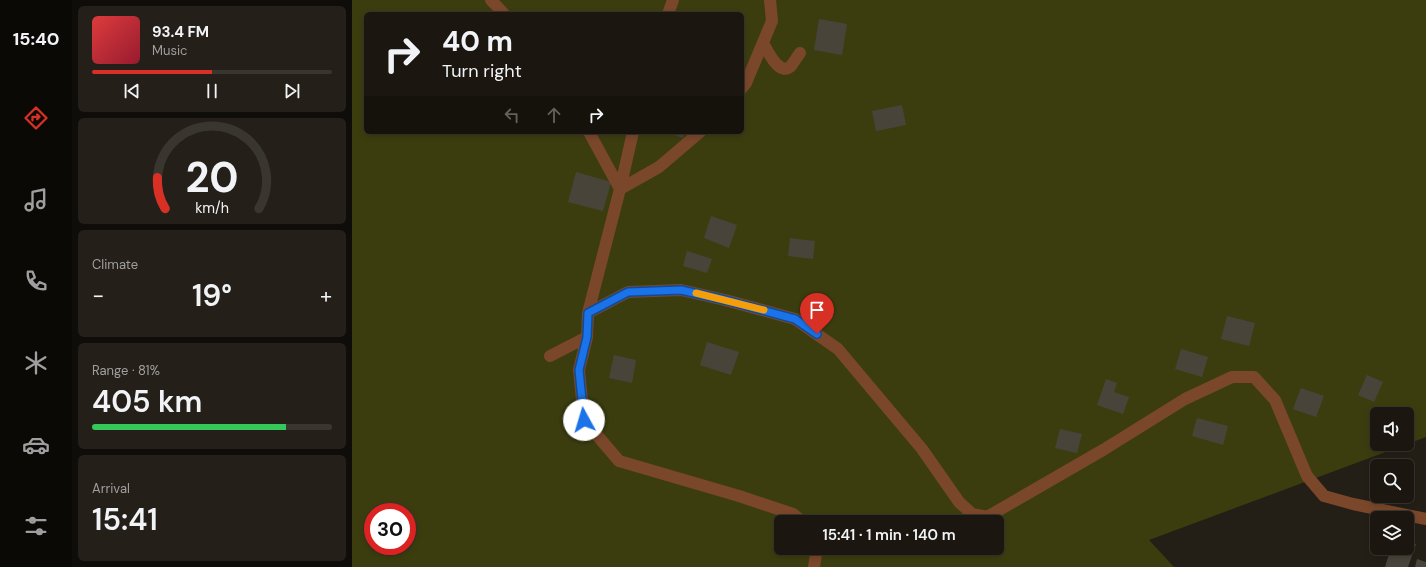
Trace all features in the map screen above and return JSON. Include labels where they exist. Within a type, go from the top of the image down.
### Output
[{"type":"street","points":[[491,0],[502,12]]},
{"type":"street","points":[[669,12],[672,0]]},
{"type":"street","points":[[744,86],[772,21],[770,0]]},
{"type":"street","points":[[763,43],[778,66],[784,69],[790,67],[800,53]]},
{"type":"street","points":[[591,134],[620,189]]},
{"type":"street","points":[[634,134],[588,313],[587,337],[579,370],[584,420],[619,461],[739,496],[794,515]]},
{"type":"street","points":[[620,189],[659,167],[698,134]]},
{"type":"street","points":[[588,313],[628,292],[681,290],[795,319],[838,349],[922,448],[959,502],[972,514],[987,517],[1103,450],[1185,399],[1232,377],[1254,377],[1274,400],[1307,476],[1324,496],[1353,504],[1426,519]]},
{"type":"street","points":[[550,356],[587,337]]},
{"type":"street","points":[[814,567],[817,555]]},
{"type":"shaded area","points":[[352,0],[1426,0],[1426,437],[1414,441],[1414,407],[1370,407],[1370,451],[1388,451],[1149,540],[1174,567],[352,567]]},
{"type":"building","points":[[819,19],[847,24],[842,55],[814,50]]},
{"type":"building","points":[[902,105],[906,125],[876,131],[872,111]]},
{"type":"building","points":[[670,134],[684,134],[683,138]]},
{"type":"building","points":[[576,172],[611,182],[603,211],[568,202]]},
{"type":"building","points":[[711,216],[737,225],[729,248],[704,238]]},
{"type":"building","points":[[790,238],[815,241],[813,259],[788,256]]},
{"type":"building","points":[[687,251],[712,259],[707,273],[683,266]]},
{"type":"building","points":[[1227,316],[1255,323],[1249,346],[1221,339]]},
{"type":"building","points":[[707,342],[739,352],[731,375],[700,365]]},
{"type":"building","points":[[1181,349],[1208,357],[1202,377],[1175,369]]},
{"type":"building","points":[[614,355],[636,360],[632,383],[609,378]]},
{"type":"building","points":[[1367,375],[1383,382],[1374,402],[1358,395]]},
{"type":"building","points":[[1106,379],[1117,383],[1114,392],[1129,397],[1123,414],[1097,405]]},
{"type":"building","points":[[1301,388],[1324,396],[1316,417],[1293,409]]},
{"type":"building","points":[[1197,418],[1228,426],[1223,445],[1192,436]]},
{"type":"building","points":[[1060,429],[1082,434],[1077,453],[1055,448]]},
{"type":"building","points":[[1389,555],[1412,555],[1408,567],[1385,567]]},
{"type":"building","points":[[1417,559],[1426,562],[1426,567],[1415,567]]},
{"type":"slow traffic","points":[[696,293],[764,310]]},
{"type":"route","points":[[584,420],[579,370],[587,337],[588,313],[628,292],[681,290],[795,319],[817,334]]}]
